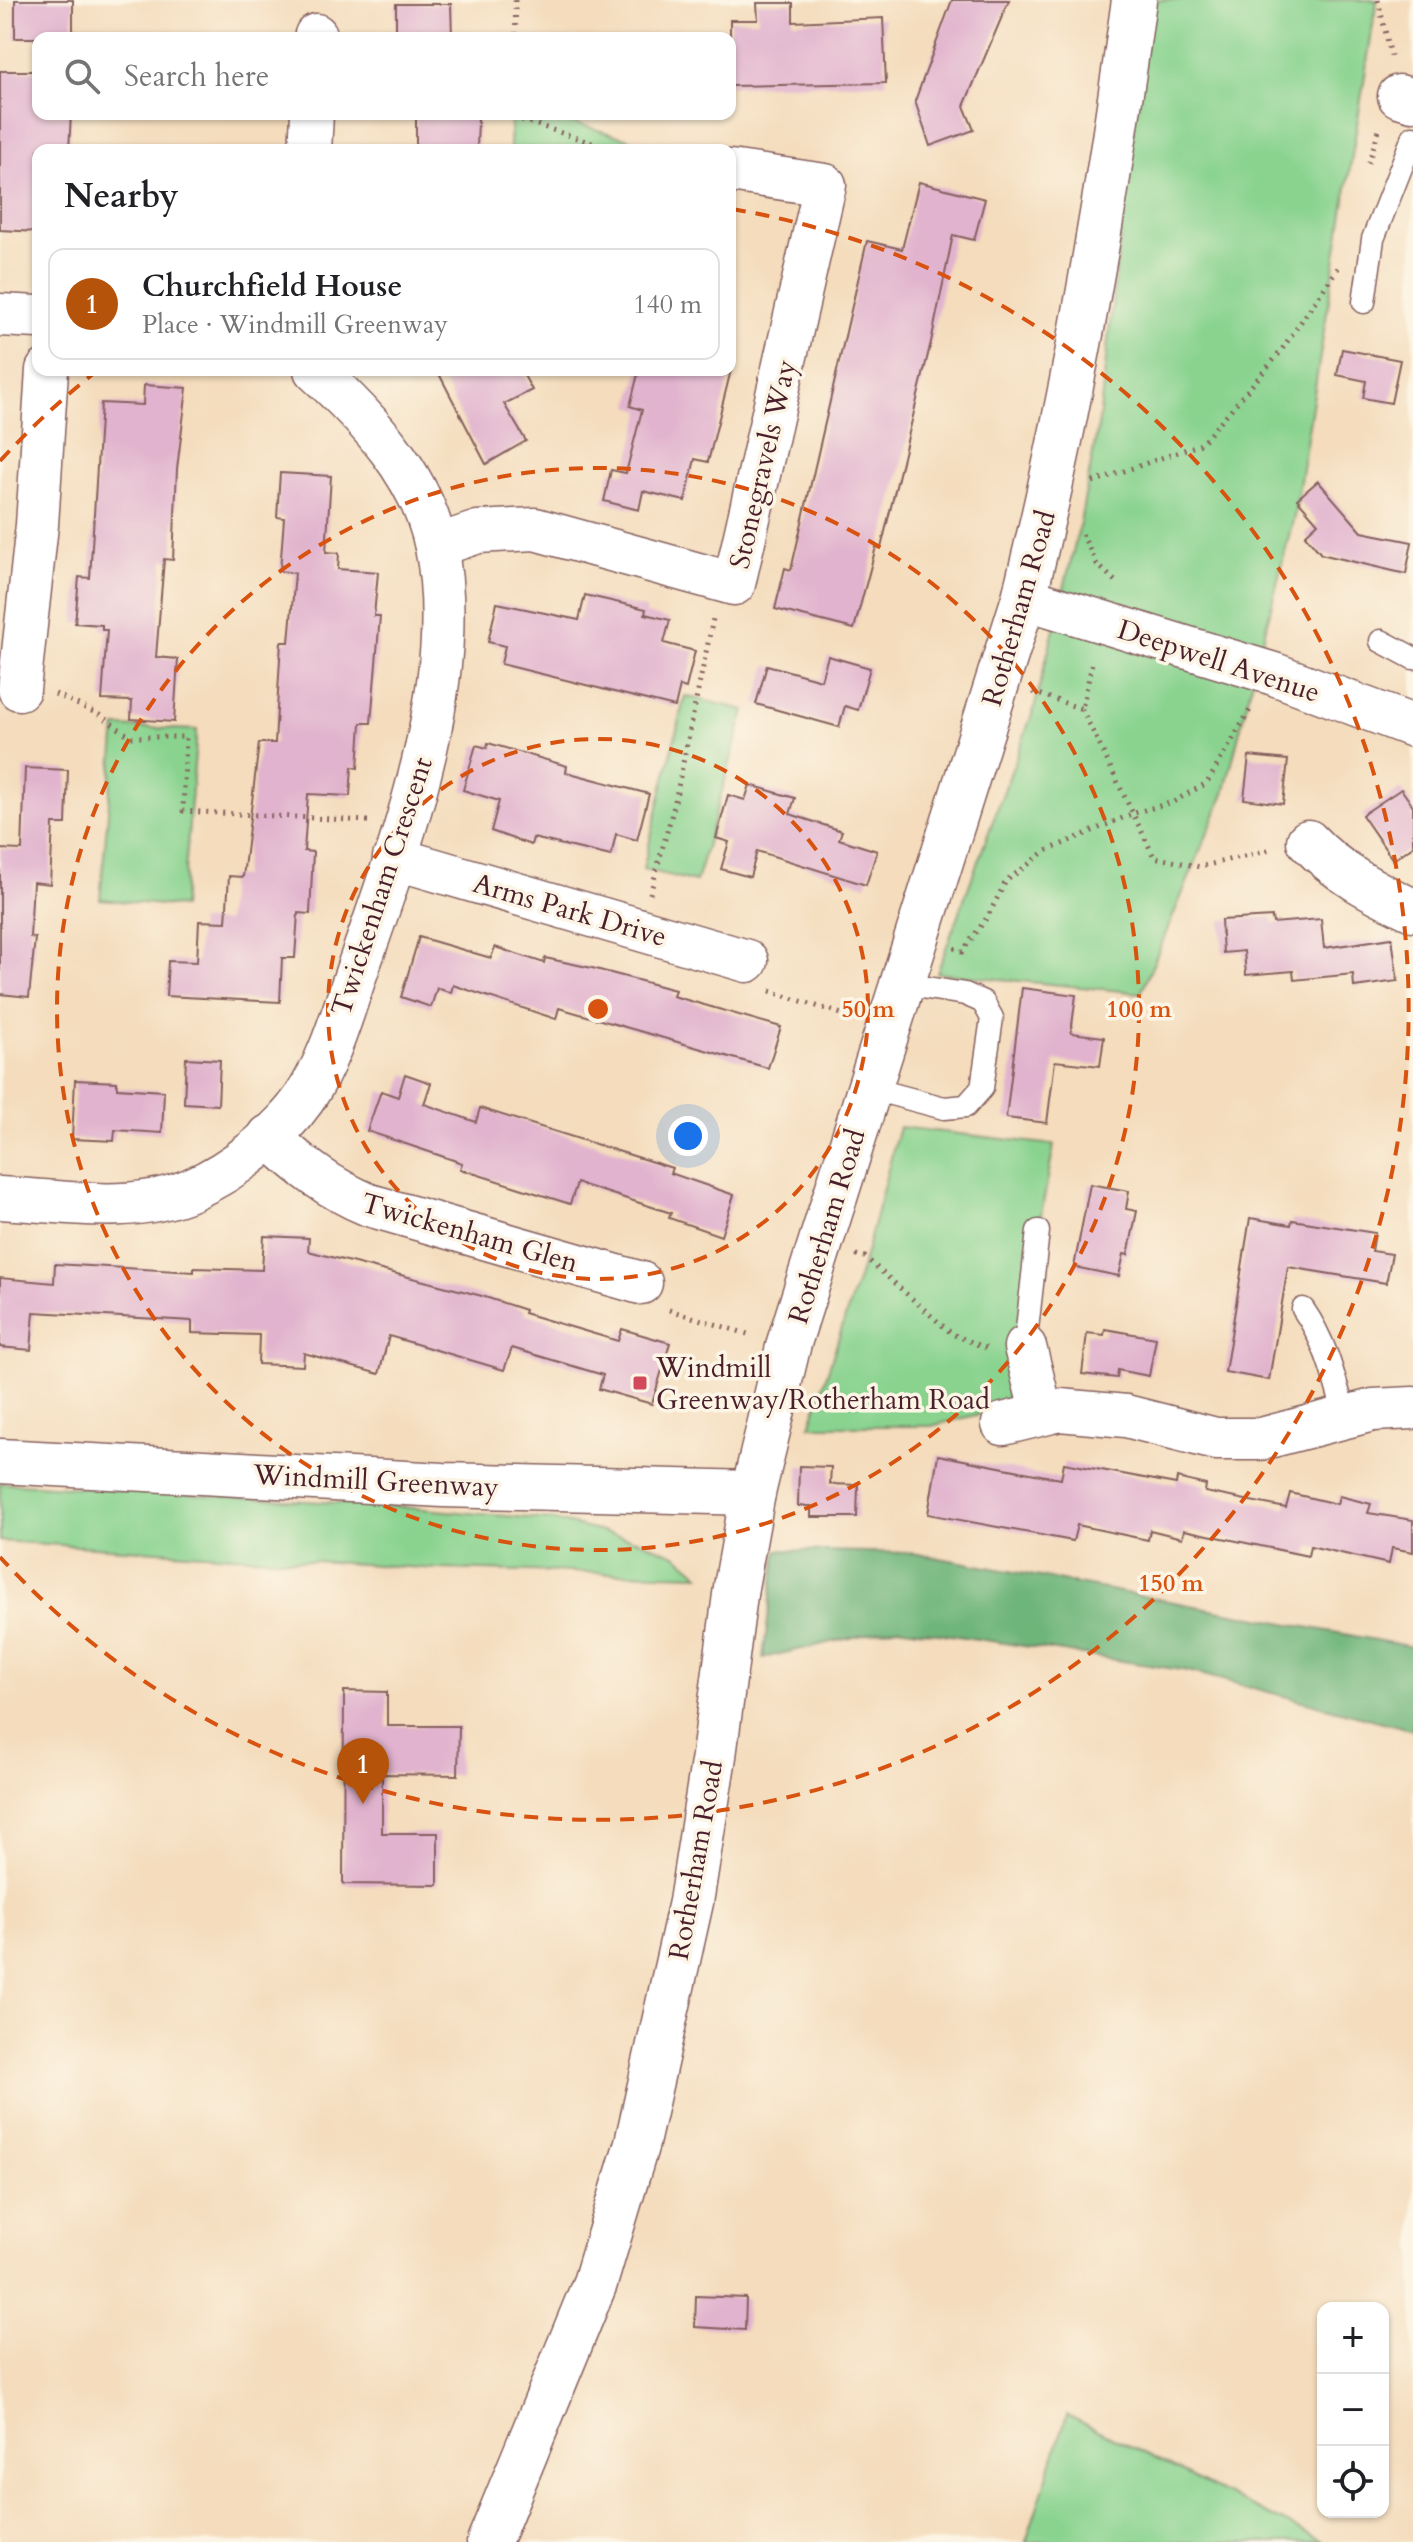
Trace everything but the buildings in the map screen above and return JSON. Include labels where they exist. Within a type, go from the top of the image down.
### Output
[{"type":"main road","name":"Rotherham Road","points":[[489,2542],[595,2283],[637,2143],[691,1902],[714,1756],[731,1616],[753,1493],[789,1343],[1024,598],[1053,480],[1088,299],[1134,0]]},
{"type":"main road","name":"Windmill Greenway","points":[[0,1461],[443,1485],[753,1493]]},
{"type":"street","points":[[310,144],[312,120]]},
{"type":"street","name":"Stonegravels Way","points":[[436,546],[478,532],[535,529],[734,584],[825,185],[736,172]]},
{"type":"street","points":[[0,315],[32,317]]},
{"type":"street","points":[[19,689],[37,525],[47,376]]},
{"type":"street","name":"Twickenham Crescent","points":[[0,1198],[127,1204],[190,1191],[230,1168],[269,1136],[304,1099],[350,991],[433,723],[441,614],[436,546],[415,490],[386,441],[321,376]]},
{"type":"street","name":"Deepwell Avenue","points":[[1024,598],[1274,674],[1413,726]]},
{"type":"street","name":"Arms Park Drive","points":[[399,840],[640,929],[747,961]]},
{"type":"street","points":[[1308,841],[1330,864],[1370,890],[1413,910]]},
{"type":"street","name":"Twickenham Glen","points":[[269,1136],[305,1171],[334,1190],[369,1205],[641,1283]]},
{"type":"street","points":[[1025,1347],[1023,1419],[1060,1410],[1126,1416],[1216,1439],[1261,1439],[1345,1416],[1413,1408]]},
{"type":"lane","points":[[1364,302],[1373,239],[1413,137]]},
{"type":"lane","points":[[1381,641],[1413,658]]},
{"type":"lane","points":[[869,1088],[944,1108],[966,1106],[982,1088],[992,1018],[983,1002],[965,994],[902,984]]},
{"type":"lane","points":[[1025,1347],[1038,1231]]},
{"type":"lane","points":[[1303,1309],[1328,1352],[1345,1416]]},
{"type":"path","points":[[515,0],[516,32]]},
{"type":"path","points":[[1368,166],[1374,137],[1406,98],[1378,0]]},
{"type":"path","points":[[522,120],[595,144]]},
{"type":"path","points":[[1053,480],[1082,486],[1201,444],[1278,355],[1340,265]]},
{"type":"path","points":[[1080,524],[1097,564],[1115,581],[1101,622],[1082,709],[1134,813],[1143,840],[1154,857],[1200,867],[1308,841]]},
{"type":"path","points":[[640,929],[674,806],[721,580]]},
{"type":"path","points":[[919,934],[962,952],[988,916],[1006,881],[1046,851],[1134,813],[1173,802],[1207,783],[1233,734],[1274,674]]},
{"type":"path","points":[[998,680],[1082,709]]},
{"type":"path","points":[[19,689],[58,695],[98,714],[131,737],[186,737],[183,811],[399,840]]},
{"type":"path","points":[[747,961],[740,982],[887,1029]]},
{"type":"path","points":[[821,1245],[865,1257],[952,1334],[1002,1354],[1025,1347]]},
{"type":"path","points":[[641,1283],[638,1300],[719,1328],[789,1343]]},
{"type":"green space","points":[[1152,0],[1377,0],[1295,512],[1224,794],[1141,993],[937,973],[1034,709],[1079,528],[1099,421],[1126,183]]},
{"type":"green space","points":[[511,120],[564,120],[632,140],[631,144],[510,144]]},
{"type":"green space","points":[[685,696],[745,710],[696,882],[643,869]]},
{"type":"green space","points":[[116,727],[197,730],[182,907],[100,899]]},
{"type":"green space","points":[[899,1127],[1054,1145],[1005,1408],[931,1426],[810,1426],[865,1257]]},
{"type":"green space","points":[[0,1483],[388,1506],[552,1520],[640,1541],[678,1556],[700,1575],[438,1569],[0,1541]]},
{"type":"green space","points":[[777,1550],[913,1553],[1413,1647],[1413,1730],[1188,1671],[898,1627],[763,1658]]},
{"type":"green space","points":[[1067,2415],[1324,2542],[1026,2542]]},
{"type":"place","name":"Windmill Greenway/Rotherham Road","points":[[640,1383]]},
{"type":"place","name":"Churchfield House","points":[[363,1804]]}]
